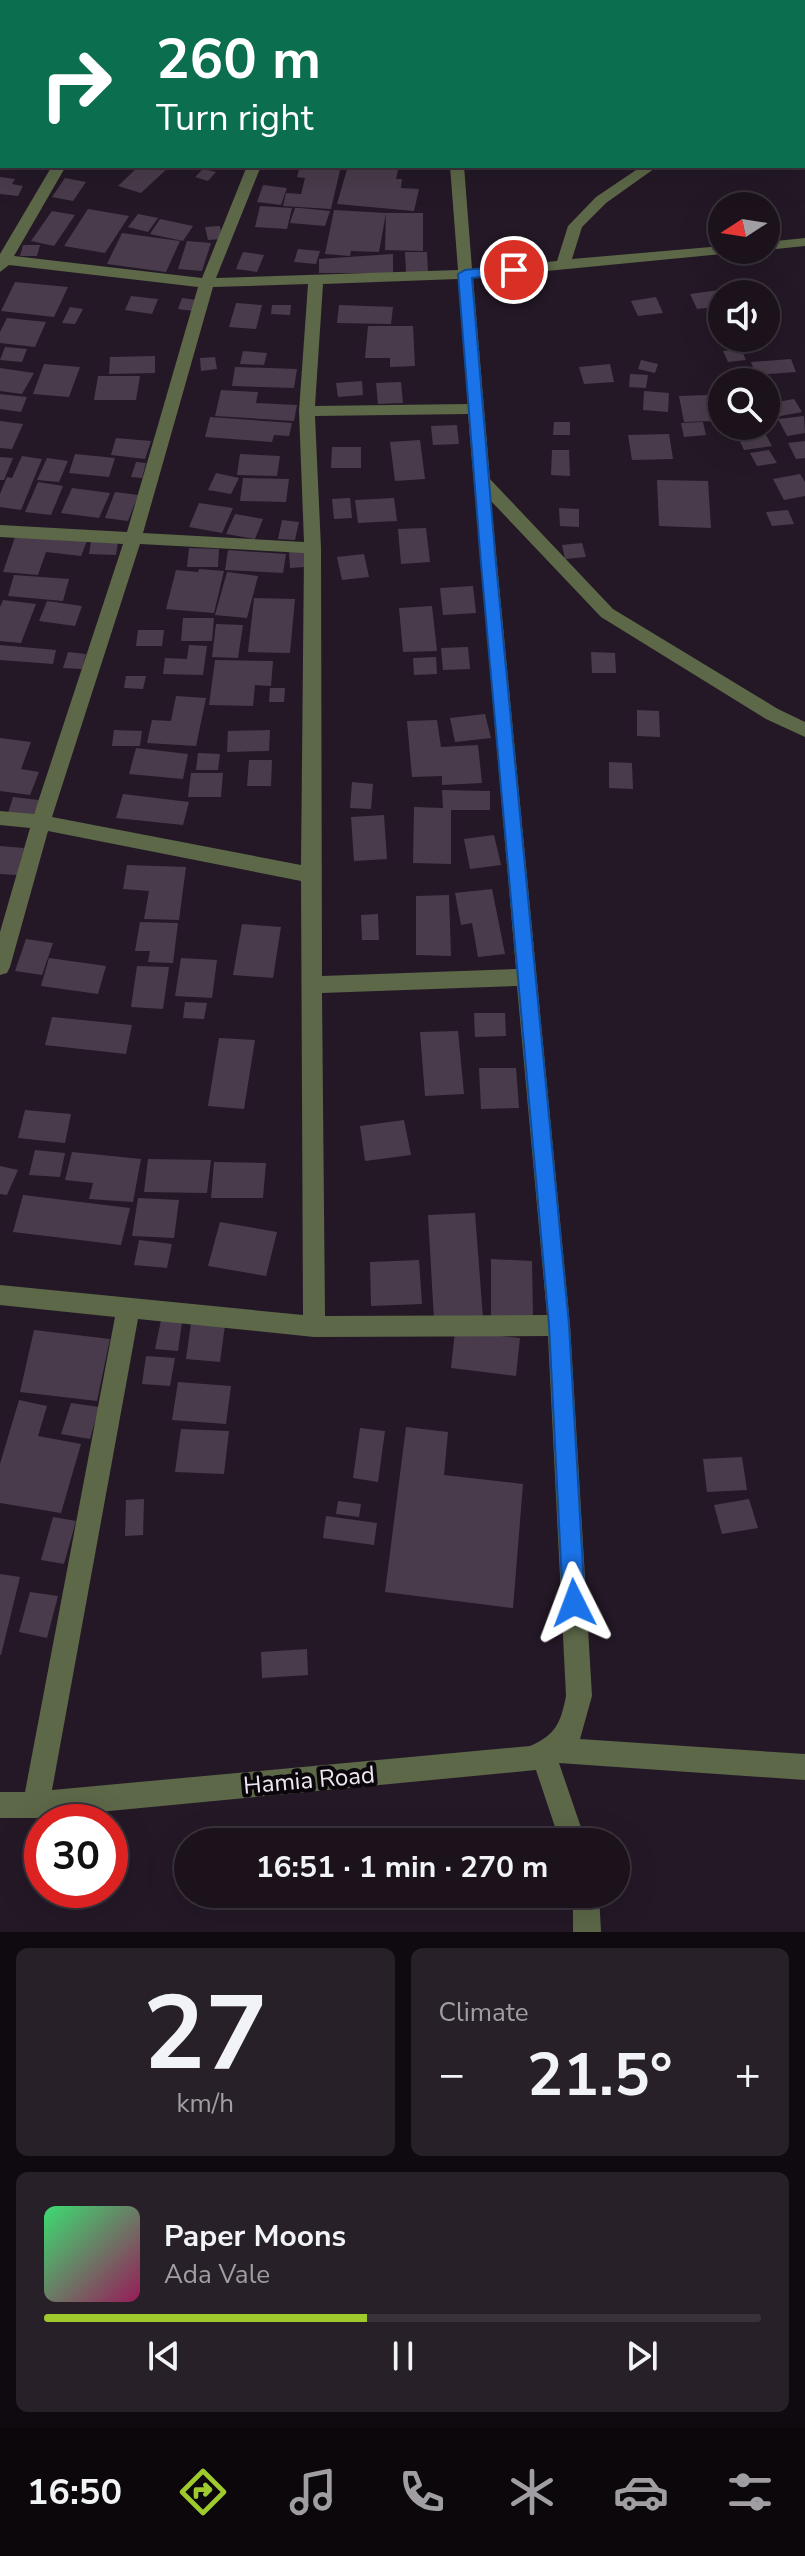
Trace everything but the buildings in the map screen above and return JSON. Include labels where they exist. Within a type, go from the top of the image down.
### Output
[{"type":"street","points":[[58,168],[1,262],[207,283],[465,274],[708,251]]},
{"type":"street","points":[[0,967],[41,822],[133,539],[207,283],[253,168]]},
{"type":"street","points":[[457,168],[559,1325],[579,1696],[572,1734],[548,1752],[569,1828]]},
{"type":"street","points":[[563,265],[575,226],[601,200],[648,168]]},
{"type":"street","points":[[780,245],[805,242]]},
{"type":"street","points":[[314,1327],[311,875],[313,548],[307,411],[316,280]]},
{"type":"street","points":[[307,411],[477,409]]},
{"type":"street","points":[[483,482],[607,613],[772,714],[805,730]]},
{"type":"street","points":[[0,531],[313,548]]},
{"type":"street","points":[[0,818],[41,822],[311,875]]},
{"type":"street","points":[[312,985],[529,977]]},
{"type":"street","points":[[0,1295],[314,1327],[559,1325]]},
{"type":"street","points":[[36,1804],[128,1310]]},
{"type":"street","name":"Hamia Road","points":[[47,1804],[531,1759],[548,1752],[805,1767]]},
{"type":"street","name":"Hamia Road","points":[[0,1805],[24,1805]]},
{"type":"street","points":[[586,1908],[587,1932]]},
{"type":"route","points":[[514,270],[465,274],[488,564],[529,977],[559,1325],[574,1603]]}]
